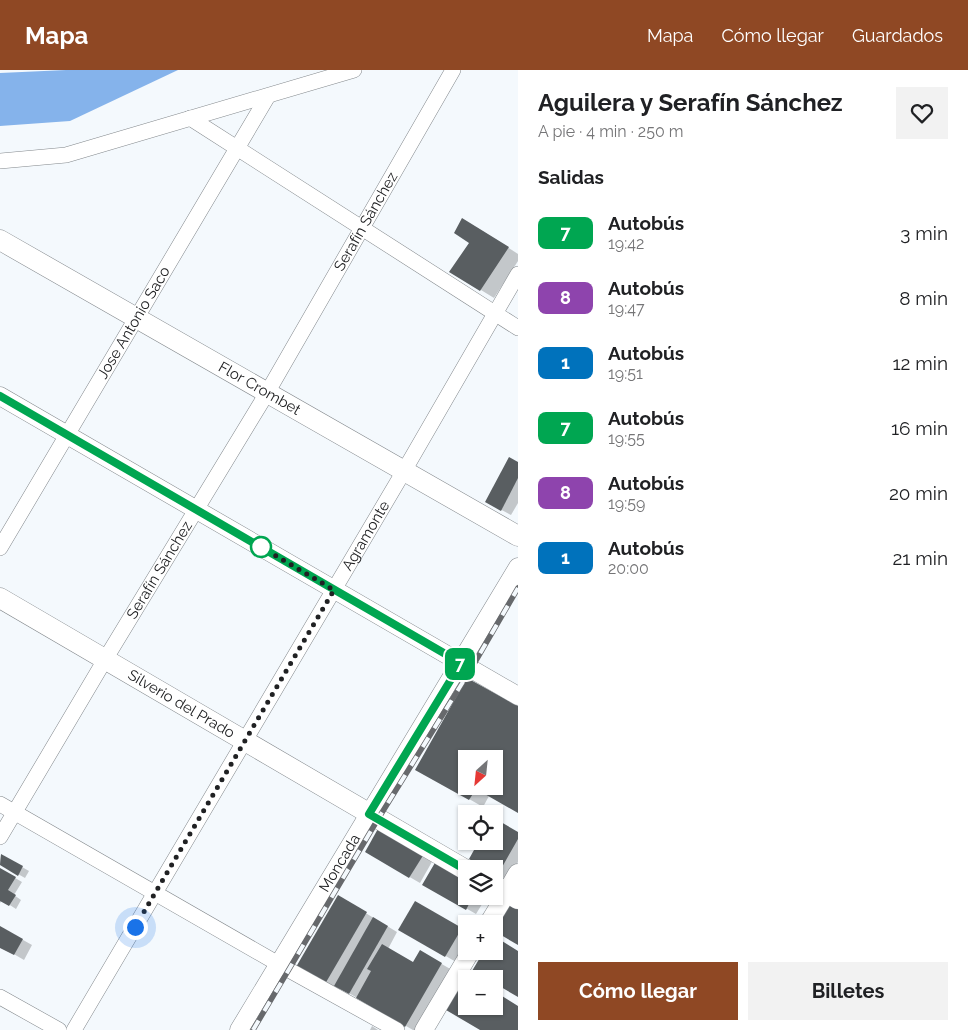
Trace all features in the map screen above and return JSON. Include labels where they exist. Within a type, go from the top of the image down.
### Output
[{"type":"main road","name":"Flor Crombet","points":[[0,241],[518,536]]},
{"type":"main road","name":"Silverio del Prado","points":[[0,598],[106,658],[458,865]]},
{"type":"main road","points":[[506,892],[518,874]]},
{"type":"street","points":[[0,161],[66,155],[354,70]]},
{"type":"street","name":"Serafín Sánchez","points":[[0,837],[106,658],[268,393],[453,70]]},
{"type":"street","name":"Jose Antonio Saco","points":[[0,548],[268,96]]},
{"type":"street","points":[[190,118],[518,328]]},
{"type":"street","name":"Agramonte","points":[[74,1030],[518,274]]},
{"type":"street","points":[[0,396],[518,696]]},
{"type":"street","name":"Moncada","points":[[239,1030],[518,567]]},
{"type":"street","points":[[0,804],[278,964],[397,1030]]},
{"type":"street","points":[[493,915],[506,892]]},
{"type":"street","points":[[424,1030],[467,960]]},
{"type":"street","points":[[0,997],[59,1030]]},
{"type":"water","points":[[66,70],[178,70],[70,121],[0,126],[0,73]]},
{"type":"building","points":[[462,218],[509,247],[480,291],[449,272],[469,243],[454,233]]},
{"type":"building","points":[[509,457],[518,462],[518,478],[501,511],[485,502]]},
{"type":"building","points":[[467,678],[518,706],[518,813],[486,795],[503,795],[503,750],[458,750],[458,794],[415,770]]},
{"type":"building","points":[[460,795],[472,795],[469,800]]},
{"type":"building","points":[[503,823],[518,832],[518,839],[503,865],[503,860],[469,859],[474,850],[503,850]]},
{"type":"building","points":[[379,827],[424,854],[409,878],[365,852]]},
{"type":"building","points":[[1,854],[23,866],[18,876],[0,865]]},
{"type":"building","points":[[436,861],[458,874],[458,905],[468,905],[466,910],[422,885]]},
{"type":"building","points":[[0,868],[16,877],[8,890],[16,895],[9,906],[0,901]]},
{"type":"building","points":[[338,895],[367,912],[325,984],[296,967]]},
{"type":"building","points":[[512,900],[518,904],[518,945],[503,936],[503,916]]},
{"type":"building","points":[[415,901],[458,926],[458,935],[445,957],[398,930]]},
{"type":"building","points":[[373,917],[388,926],[349,994],[334,986]]},
{"type":"building","points":[[0,926],[23,939],[14,955],[0,948]]},
{"type":"building","points":[[503,942],[518,951],[518,997],[503,988],[503,970],[473,970],[479,960],[503,960]]},
{"type":"building","points":[[382,944],[413,962],[420,950],[442,963],[405,1027],[356,998],[371,971],[367,969]]},
{"type":"building","points":[[458,991],[458,1015],[503,1015],[503,997],[518,1006],[518,1030],[480,1030],[446,1010]]},
{"type":"railway","points":[[253,1030],[518,588]]},
{"type":"bus line","name":"7","points":[[0,396],[461,663],[369,814],[458,865]]},
{"type":"route","points":[[135,927],[334,590],[261,547]]}]
